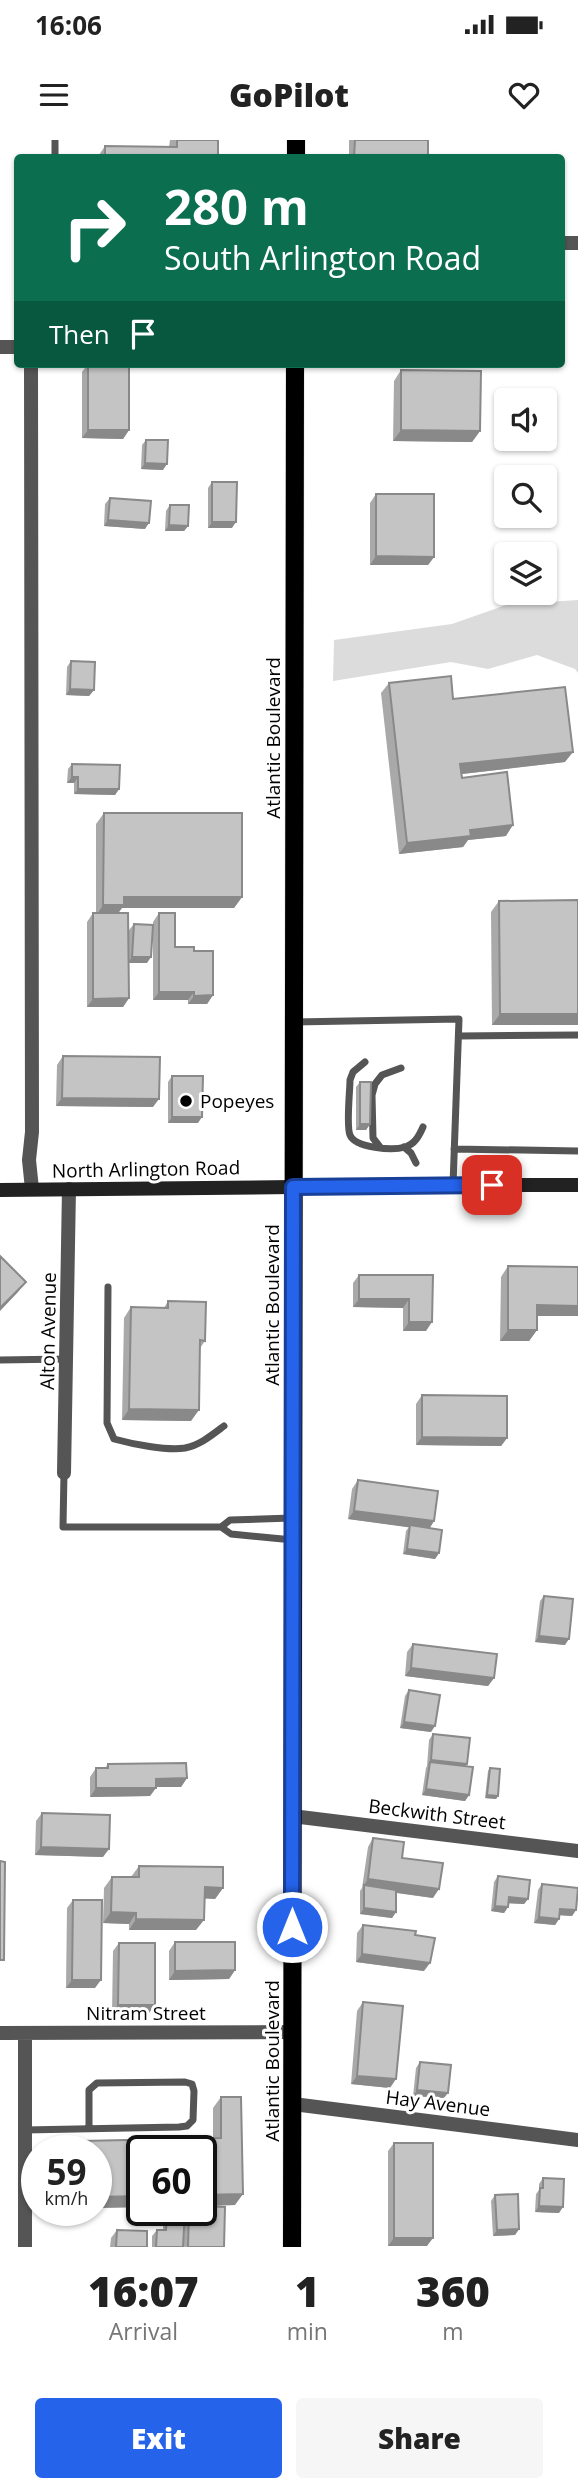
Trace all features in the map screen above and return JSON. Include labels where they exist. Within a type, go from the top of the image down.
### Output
[{"type":"main road","name":"Atlantic Boulevard","points":[[292,2247],[295,368]]},
{"type":"main road","points":[[479,1185],[578,1185]]},
{"type":"main road","name":"North Arlington Road","points":[[0,1190],[293,1187]]},
{"type":"street","points":[[31,368],[32,1132],[29,1160],[32,1189]]},
{"type":"street","points":[[293,1187],[479,1185]]},
{"type":"street","name":"Alton Avenue","points":[[64,1473],[69,1189]]},
{"type":"street","name":"Beckwith Street","points":[[292,1816],[578,1851]]},
{"type":"street","name":"Nitram Street","points":[[0,2033],[293,2032]]},
{"type":"street","points":[[25,2033],[25,2247]]},
{"type":"street","name":"Hay Avenue","points":[[292,2104],[578,2140]]},
{"type":"lane","points":[[293,1023],[459,1019],[453,1185]]},
{"type":"lane","points":[[459,1036],[578,1035]]},
{"type":"lane","points":[[365,1062],[353,1072],[350,1080],[349,1134],[355,1142],[363,1147],[404,1147],[416,1140],[423,1127]]},
{"type":"lane","points":[[380,1147],[373,1138],[372,1095],[375,1084],[382,1075],[401,1068]]},
{"type":"lane","points":[[404,1147],[416,1163]]},
{"type":"lane","points":[[454,1150],[578,1151]]},
{"type":"lane","points":[[108,1287],[107,1423],[114,1439],[134,1445],[185,1448],[205,1441],[224,1426]]},
{"type":"lane","points":[[0,1360],[67,1359]]},
{"type":"lane","points":[[64,1473],[63,1527],[221,1527],[231,1534],[293,1540]]},
{"type":"lane","points":[[221,1527],[230,1520],[293,1518]]},
{"type":"lane","points":[[25,2130],[187,2126],[193,2120],[192,2084],[97,2083],[89,2090],[89,2128]]},
{"type":"shaded area","points":[[578,600],[578,673],[575,669],[537,655],[488,669],[451,662],[333,681],[334,640],[452,624],[506,605],[557,605],[557,601]]},
{"type":"building","points":[[177,140],[218,140],[218,154],[105,154],[105,146],[177,147]]},
{"type":"building","points":[[355,140],[428,140],[428,154],[354,154]]},
{"type":"building","points":[[88,368],[129,368],[129,430],[88,430]]},
{"type":"building","points":[[401,370],[481,371],[480,431],[401,430]]},
{"type":"building","points":[[146,440],[168,440],[167,464],[145,463]]},
{"type":"building","points":[[212,482],[237,482],[236,522],[212,522]]},
{"type":"building","points":[[376,494],[434,494],[434,557],[376,556]]},
{"type":"building","points":[[110,498],[151,501],[149,523],[108,520]]},
{"type":"building","points":[[170,505],[189,505],[188,526],[169,525]]},
{"type":"building","points":[[71,661],[95,662],[94,690],[70,689]]},
{"type":"building","points":[[451,676],[453,699],[565,687],[573,752],[460,764],[462,778],[507,772],[513,825],[470,830],[471,836],[407,843],[389,683]]},
{"type":"building","points":[[72,764],[120,765],[119,789],[78,789],[78,777],[72,777]]},
{"type":"building","points":[[104,813],[242,813],[242,897],[124,897],[124,905],[103,905]]},
{"type":"building","points":[[578,900],[578,1014],[500,1014],[499,901]]},
{"type":"building","points":[[93,913],[128,913],[129,998],[93,999]]},
{"type":"building","points":[[159,913],[175,913],[175,947],[213,951],[213,995],[159,992]]},
{"type":"building","points":[[134,924],[153,925],[151,957],[132,957]]},
{"type":"building","points":[[63,1056],[160,1057],[159,1099],[62,1098]]},
{"type":"building","points":[[172,1076],[203,1076],[202,1117],[172,1117]]},
{"type":"building","points":[[360,1082],[371,1082],[370,1124],[360,1124]]},
{"type":"building","points":[[0,1256],[26,1282],[0,1308]]},
{"type":"building","points":[[508,1266],[578,1267],[578,1306],[537,1305],[537,1330],[508,1330]]},
{"type":"building","points":[[359,1275],[433,1275],[432,1322],[409,1322],[409,1299],[359,1299]]},
{"type":"building","points":[[168,1301],[206,1302],[205,1341],[200,1340],[199,1410],[129,1409],[131,1307],[168,1308]]},
{"type":"building","points":[[422,1395],[507,1396],[507,1438],[422,1437]]},
{"type":"building","points":[[358,1480],[438,1491],[434,1521],[354,1511]]},
{"type":"building","points":[[410,1525],[442,1530],[439,1553],[407,1549]]},
{"type":"building","points":[[544,1596],[573,1599],[569,1639],[539,1636]]},
{"type":"building","points":[[413,1644],[497,1654],[494,1678],[411,1668]]},
{"type":"building","points":[[409,1690],[440,1695],[435,1726],[404,1722]]},
{"type":"building","points":[[433,1734],[470,1738],[467,1764],[431,1760]]},
{"type":"building","points":[[430,1762],[473,1767],[469,1795],[426,1789]]},
{"type":"building","points":[[186,1763],[187,1778],[156,1779],[156,1788],[96,1788],[96,1768],[108,1768],[108,1764]]},
{"type":"building","points":[[490,1768],[500,1769],[498,1796],[487,1795]]},
{"type":"building","points":[[42,1813],[110,1815],[109,1849],[41,1847]]},
{"type":"building","points":[[373,1838],[404,1842],[402,1858],[443,1863],[439,1889],[368,1879]]},
{"type":"building","points":[[0,1861],[5,1862],[4,1960],[0,1960]]},
{"type":"building","points":[[139,1866],[223,1867],[223,1888],[205,1887],[204,1920],[136,1919],[136,1913],[111,1912],[112,1877],[139,1877]]},
{"type":"building","points":[[498,1876],[530,1880],[528,1899],[509,1897],[508,1907],[495,1906]]},
{"type":"building","points":[[542,1884],[578,1888],[576,1910],[560,1909],[559,1919],[539,1917]]},
{"type":"building","points":[[364,1885],[396,1890],[396,1912],[364,1908]]},
{"type":"building","points":[[73,1900],[102,1900],[101,1980],[72,1980]]},
{"type":"building","points":[[363,1925],[416,1931],[415,1935],[435,1938],[430,1963],[362,1954]]},
{"type":"building","points":[[175,1942],[235,1942],[235,1970],[175,1971]]},
{"type":"building","points":[[119,1943],[155,1943],[155,2005],[118,2005]]},
{"type":"building","points":[[363,2002],[403,2006],[396,2079],[357,2076]]},
{"type":"building","points":[[420,2062],[451,2065],[448,2093],[417,2090]]},
{"type":"building","points":[[221,2097],[241,2097],[243,2194],[217,2195],[217,2138],[221,2138]]},
{"type":"building","points":[[112,2140],[126,2140],[126,2196],[112,2197]]},
{"type":"building","points":[[394,2143],[433,2143],[433,2238],[394,2238]]},
{"type":"building","points":[[543,2178],[564,2179],[563,2207],[539,2206]]},
{"type":"building","points":[[518,2194],[519,2229],[497,2230],[495,2195]]},
{"type":"building","points":[[217,2207],[225,2207],[224,2247],[188,2247],[189,2226],[217,2226]]},
{"type":"building","points":[[166,2226],[184,2226],[183,2247],[156,2247],[157,2230],[166,2230]]},
{"type":"building","points":[[117,2230],[147,2231],[147,2247],[116,2247]]},
{"type":"place","name":"Popeyes","points":[[186,1101]]},
{"type":"route","points":[[292,1927],[293,1187],[492,1185]]}]
